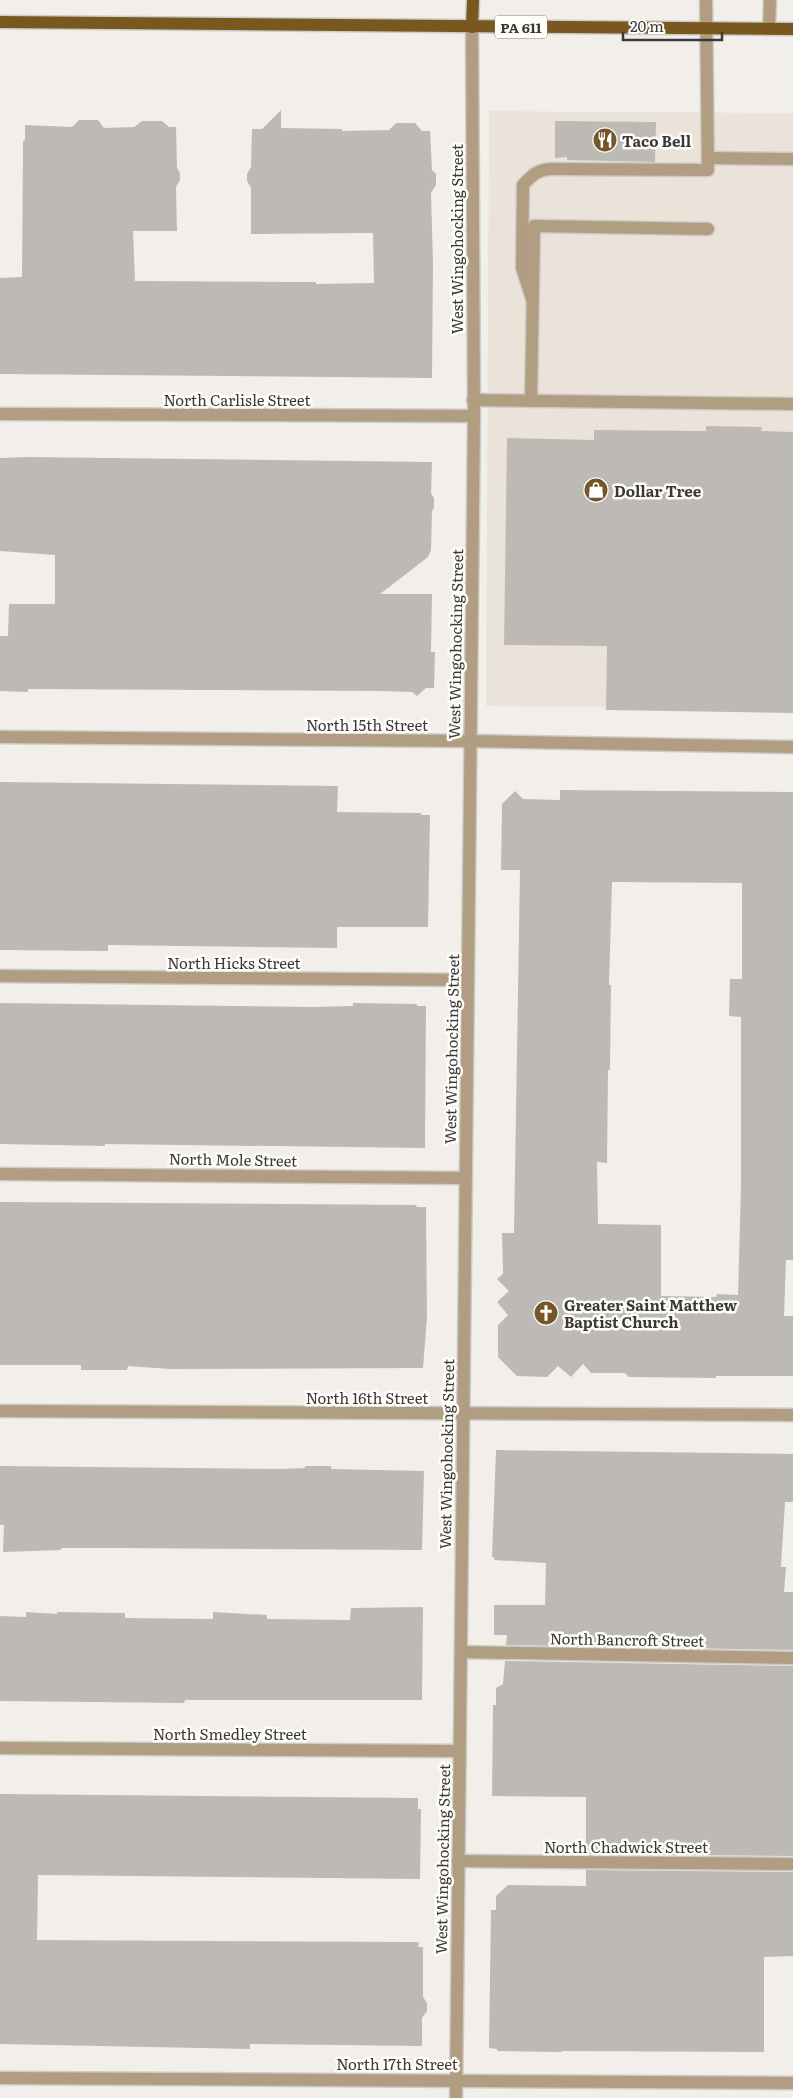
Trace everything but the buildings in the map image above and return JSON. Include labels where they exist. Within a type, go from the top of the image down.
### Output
[{"type":"main road","name":"West Wingohocking Street","points":[[472,0],[472,27]]},
{"type":"main road","name":"PA 611","points":[[0,22],[793,29]]},
{"type":"street","points":[[706,0],[708,164]]},
{"type":"street","points":[[769,29],[770,0]]},
{"type":"street","name":"West Wingohocking Street","points":[[456,2098],[474,416],[472,27]]},
{"type":"street","points":[[532,299],[522,268],[523,185],[534,173],[543,169],[708,164],[793,159]]},
{"type":"street","points":[[531,401],[534,226],[708,229]]},
{"type":"street","points":[[473,400],[793,404]]},
{"type":"street","name":"North Carlisle Street","points":[[0,414],[474,416]]},
{"type":"street","name":"North 15th Street","points":[[0,737],[470,741],[793,747]]},
{"type":"street","name":"North Hicks Street","points":[[0,976],[468,980]]},
{"type":"street","name":"North Mole Street","points":[[0,1174],[466,1178]]},
{"type":"street","name":"North 16th Street","points":[[0,1411],[793,1415]]},
{"type":"street","name":"North Bancroft Street","points":[[461,1652],[793,1658]]},
{"type":"street","name":"North Smedley Street","points":[[0,1748],[460,1751]]},
{"type":"street","name":"North Chadwick Street","points":[[458,1862],[793,1864]]},
{"type":"street","name":"North 17th Street","points":[[0,2078],[793,2083]]},
{"type":"shaded area","points":[[489,111],[793,113],[793,708],[486,706]]},
{"type":"place","name":"Taco Bell","points":[[605,140]]},
{"type":"place","name":"Dollar Tree","points":[[596,490]]},
{"type":"place","name":"Greater Saint Matthew Baptist Church","points":[[546,1313]]}]
